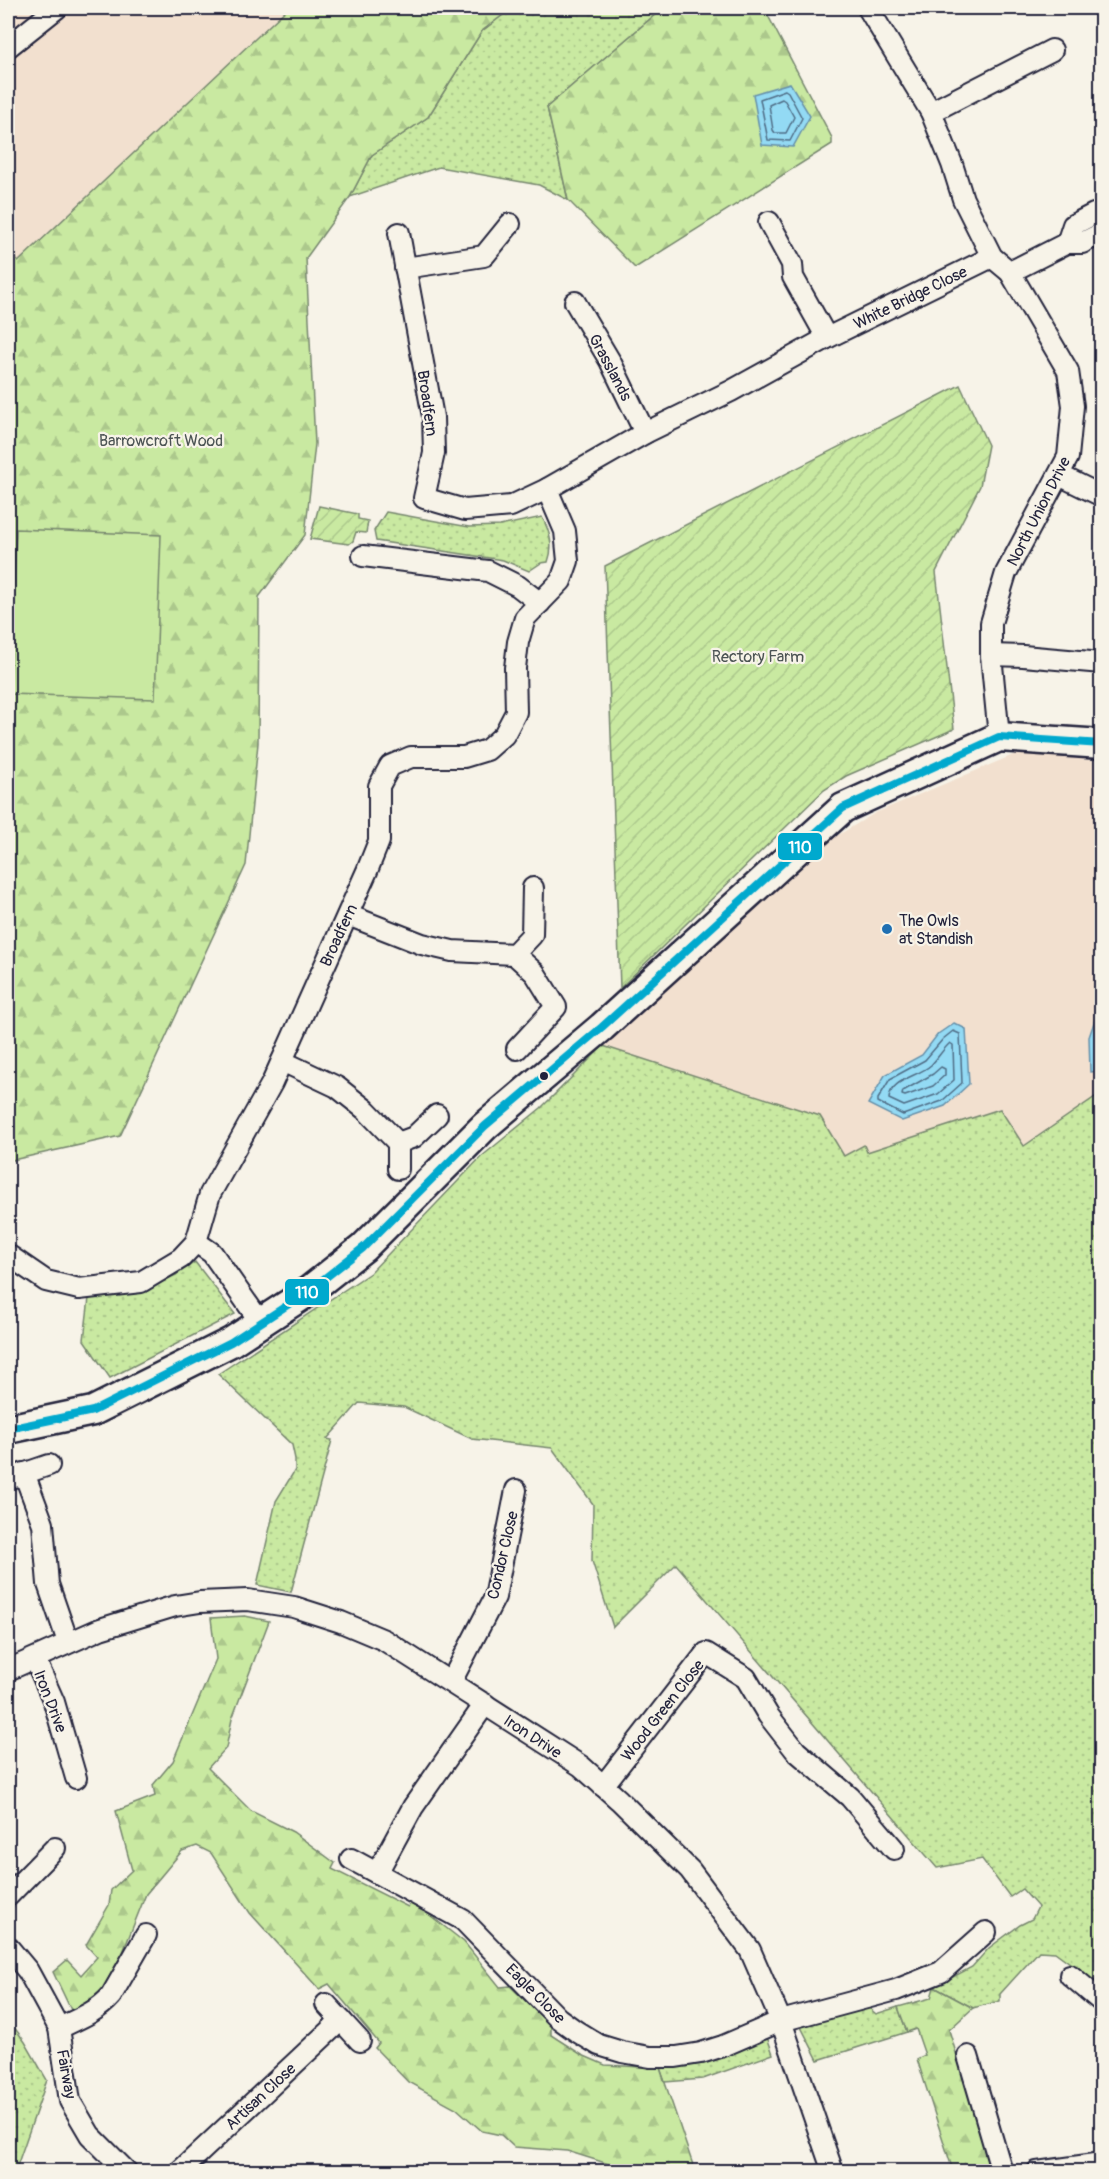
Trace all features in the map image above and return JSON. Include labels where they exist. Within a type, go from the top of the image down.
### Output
[{"type":"main road","points":[[8,1429],[93,1411],[231,1342],[306,1293],[363,1248],[486,1126],[602,1027],[843,808],[999,737],[1101,744]]},
{"type":"street","points":[[8,47],[57,8]]},
{"type":"street","name":"North Union Drive","points":[[868,8],[931,112],[963,199],[992,257],[1010,272],[1068,371],[1073,406],[1068,457],[1006,573],[991,623],[991,655],[999,737]]},
{"type":"street","points":[[931,112],[1052,50]]},
{"type":"street","points":[[1067,243],[1073,225],[1094,214]]},
{"type":"street","points":[[769,222],[792,264],[793,277],[827,338]]},
{"type":"street","points":[[405,268],[484,256],[510,224]]},
{"type":"street","name":"Broadfern","points":[[196,1242],[210,1194],[272,1083],[379,841],[379,786],[390,766],[411,757],[464,757],[487,750],[504,735],[516,712],[515,668],[518,642],[525,618],[561,580],[568,561],[566,531],[547,489],[511,506],[465,510],[424,498],[434,453],[433,417],[399,232]]},
{"type":"street","points":[[1010,272],[1067,243],[1082,243],[1101,232]]},
{"type":"street","name":"White Bridge Close","points":[[645,433],[731,391],[827,338],[992,257]]},
{"type":"street","name":"Grasslands","points":[[575,302],[610,361],[645,433]]},
{"type":"street","points":[[547,489],[645,433]]},
{"type":"street","points":[[1059,475],[1101,496]]},
{"type":"street","points":[[363,556],[488,571],[518,586],[540,603]]},
{"type":"street","points":[[991,655],[1101,663]]},
{"type":"street","points":[[514,954],[532,935],[533,888]]},
{"type":"street","points":[[348,915],[422,944],[452,951],[514,954],[535,973],[556,1007],[517,1048]]},
{"type":"street","points":[[282,1061],[337,1087],[366,1110],[398,1143],[398,1169]]},
{"type":"street","points":[[398,1143],[414,1137],[437,1115]]},
{"type":"street","points":[[8,1255],[46,1281],[79,1289],[141,1282],[181,1258],[196,1242],[213,1253],[261,1323]]},
{"type":"street","points":[[49,1465],[16,1476],[43,1524],[48,1584],[68,1642]]},
{"type":"street","name":"Condor Close","points":[[451,1682],[495,1597],[516,1490]]},
{"type":"street","name":"Iron Drive","points":[[8,1670],[100,1629],[175,1606],[200,1602],[248,1600],[294,1607],[341,1622],[384,1640],[581,1766],[690,1870],[750,1950],[781,2021],[833,2172]]},
{"type":"street","name":"Wood Green Close","points":[[603,1786],[706,1653],[746,1678],[768,1715],[796,1751],[850,1797],[894,1850]]},
{"type":"street","name":"Iron Drive","points":[[34,1659],[54,1702],[76,1778]]},
{"type":"street","points":[[377,1873],[413,1807],[485,1704]]},
{"type":"street","points":[[8,1896],[55,1848]]},
{"type":"street","name":"Eagle Close","points":[[351,1859],[463,1920],[558,2018],[599,2045],[622,2052],[650,2056],[701,2054],[781,2021],[896,1990],[941,1972],[986,1932]]},
{"type":"street","name":"Fairway","points":[[59,2028],[104,2004],[146,1935]]},
{"type":"street","name":"Fairway","points":[[8,1947],[28,1971],[59,2028],[69,2101],[90,2135],[127,2172]]},
{"type":"street","points":[[1070,1975],[1101,2002]]},
{"type":"street","points":[[326,2004],[360,2041]]},
{"type":"street","name":"Artisan Close","points":[[179,2172],[341,2020]]},
{"type":"street","points":[[968,2056],[1002,2172]]},
{"type":"street","points":[[1037,2172],[1101,2163]]},
{"type":"shaded area","points":[[8,8],[288,8],[18,262],[8,247]]},
{"type":"shaded area","points":[[1018,753],[1101,761],[1101,1093],[1024,1146],[1000,1109],[867,1152],[863,1145],[844,1156],[820,1116],[603,1046],[711,944],[835,837],[875,813]]},
{"type":"green space","name":"Barrowcroft Wood","points":[[288,8],[512,8],[482,31],[428,117],[372,155],[350,197],[306,258],[315,444],[305,535],[259,597],[258,743],[246,865],[120,1136],[8,1161],[8,247],[18,262]]},
{"type":"green space","points":[[512,8],[663,8],[547,107],[568,200],[539,185],[439,167],[350,197],[372,155],[428,117],[482,31]]},
{"type":"green space","points":[[663,8],[764,8],[832,138],[832,144],[635,268],[568,200],[547,107]]},
{"type":"green space","name":"Rectory Farm","points":[[960,385],[988,445],[980,486],[936,572],[954,729],[846,776],[824,790],[620,988],[605,566]]},
{"type":"green space","points":[[319,506],[358,514],[358,519],[368,521],[366,533],[356,532],[353,541],[349,544],[310,539]]},
{"type":"green space","points":[[386,512],[469,527],[500,526],[542,517],[550,539],[550,556],[548,562],[541,563],[529,571],[503,560],[376,541],[374,531]]},
{"type":"green space","points":[[16,529],[161,535],[155,699],[10,694]]},
{"type":"green space","points":[[603,1046],[820,1116],[844,1156],[864,1145],[867,1152],[1000,1109],[1024,1146],[1101,1093],[1101,1986],[1055,1952],[1039,1951],[1000,1994],[1000,2001],[973,2008],[934,1987],[972,1967],[989,1948],[1032,1919],[1038,1907],[1022,1889],[1010,1897],[982,1859],[937,1868],[676,1564],[613,1627],[592,1561],[593,1504],[552,1448],[472,1439],[404,1407],[359,1403],[327,1439],[332,1440],[291,1592],[257,1585],[276,1501],[295,1470],[295,1459],[292,1445],[218,1374],[370,1273],[481,1157],[541,1108]]},
{"type":"green space","points":[[195,1262],[235,1314],[110,1378],[84,1340],[89,1298],[142,1290],[176,1275]]},
{"type":"green space","points":[[245,1616],[269,1621],[232,1719],[226,1748],[208,1768],[251,1811],[293,1832],[335,1863],[332,1869],[408,1907],[412,1901],[464,1942],[500,1987],[510,1986],[551,2026],[551,2035],[582,2055],[605,2065],[660,2068],[695,2171],[631,2171],[567,2151],[514,2147],[501,2135],[482,2131],[456,2108],[408,2082],[375,2048],[379,2043],[329,1984],[319,1989],[250,1913],[211,1853],[197,1846],[182,1851],[146,1894],[123,1952],[96,2001],[72,2012],[53,1972],[67,1960],[81,1975],[97,1957],[86,1945],[109,1905],[111,1890],[132,1870],[116,1811],[155,1796],[153,1785],[173,1761],[216,1659],[211,1618]]},
{"type":"green space","points":[[934,1987],[973,2008],[949,2030],[990,2165],[967,2171],[953,2171],[917,2059],[925,2055],[916,2029],[907,2032],[898,2007],[931,1998]]},
{"type":"green space","points":[[868,2007],[876,2014],[898,2007],[907,2032],[818,2060],[800,2025]]},
{"type":"green space","points":[[8,2019],[25,2042],[47,2080],[15,2172],[8,2171]]},
{"type":"green space","points":[[767,2037],[773,2054],[703,2079],[665,2082],[660,2068],[703,2064]]},
{"type":"water","points":[[790,83],[810,116],[793,147],[762,145],[753,94]]},
{"type":"water","points":[[1099,1008],[1102,1008],[1101,1071],[1090,1072],[1089,1037]]},
{"type":"water","points":[[954,1023],[966,1029],[969,1084],[945,1106],[902,1121],[868,1104],[885,1075],[922,1055],[938,1034]]},
{"type":"transit line","name":"110","points":[[8,1429],[93,1411],[231,1342],[306,1293],[363,1248],[485,1126],[602,1027],[843,808],[999,737],[1102,744]]},
{"type":"place","name":"The Owls at Standish","points":[[887,929]]}]
